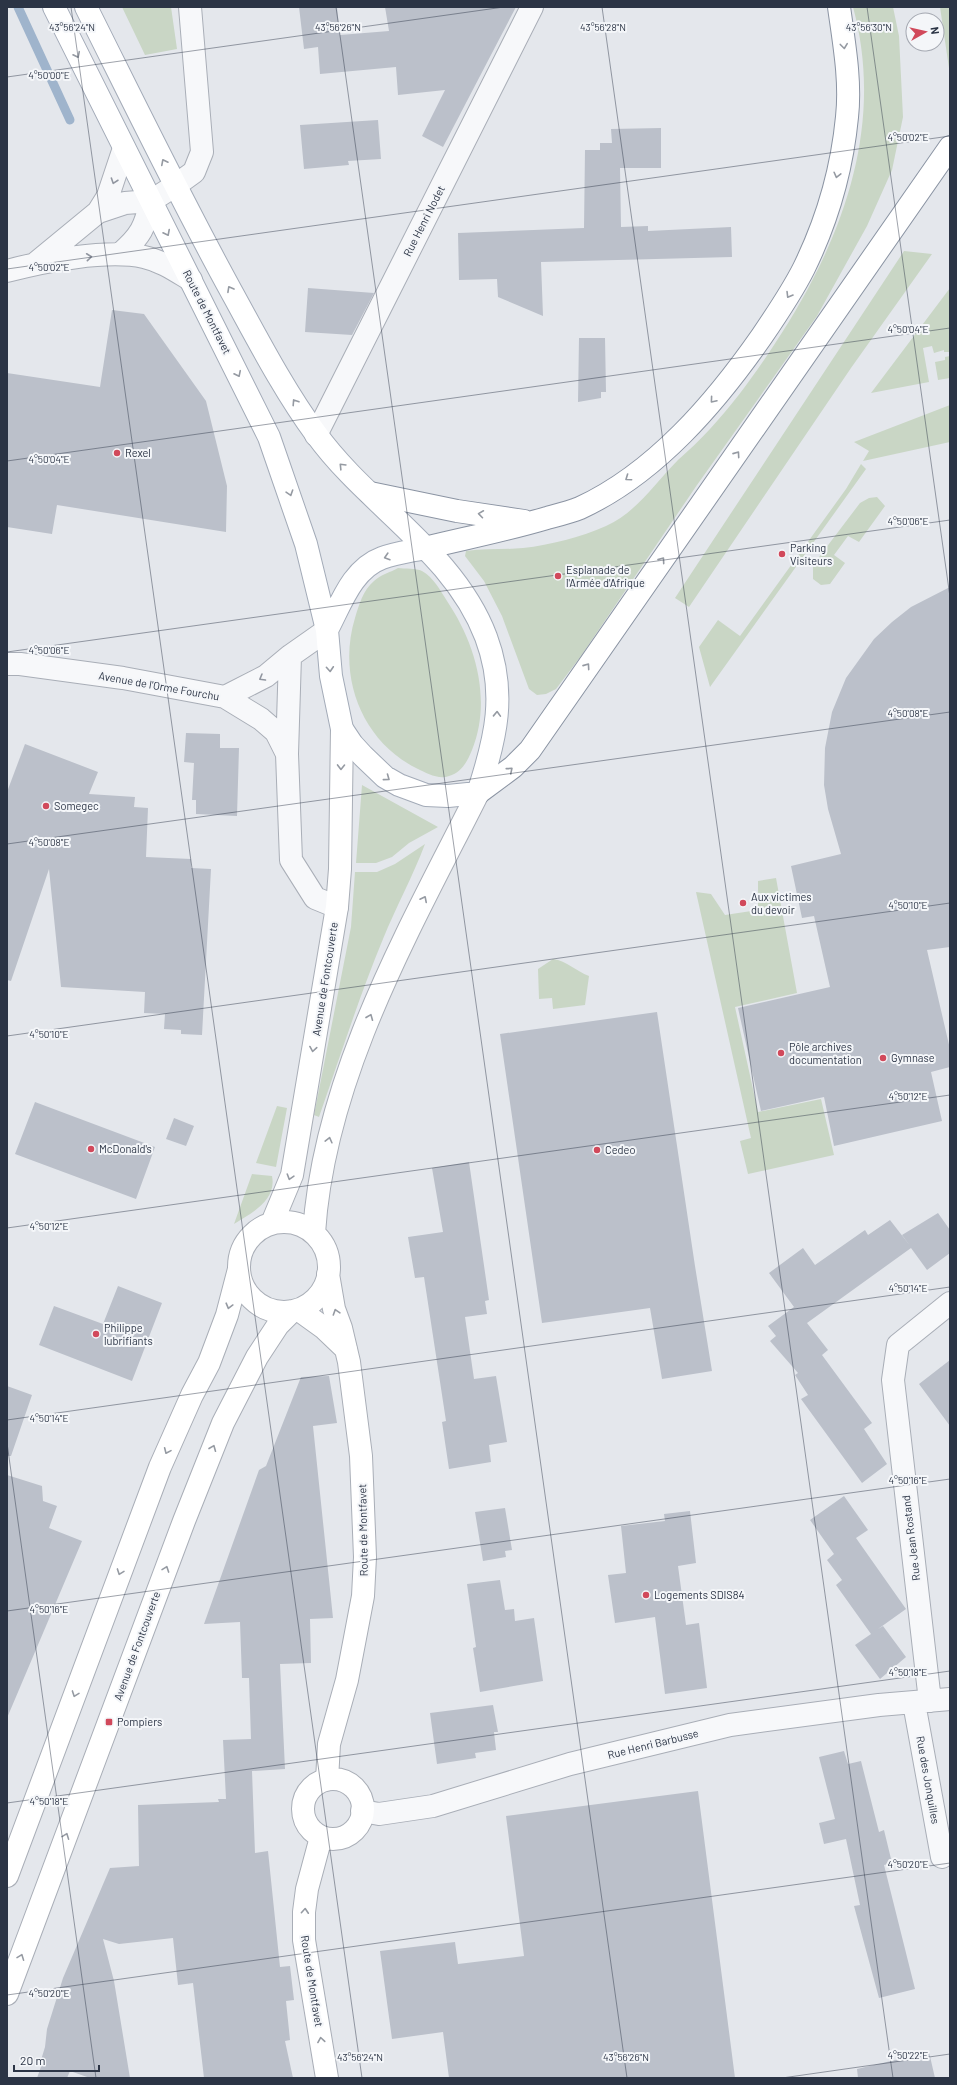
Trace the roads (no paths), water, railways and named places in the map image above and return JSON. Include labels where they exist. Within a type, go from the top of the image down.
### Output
[{"type":"main road","name":"Route de Montfavet","points":[[54,7],[269,437],[306,544],[327,630],[330,676],[342,728]]},
{"type":"main road","points":[[86,7],[176,185],[258,340],[316,435],[340,464],[425,548],[451,576],[468,601],[485,635],[495,666],[498,698],[497,722],[492,748],[478,793],[397,951],[360,1042],[338,1107],[319,1180],[314,1234]]},
{"type":"main road","points":[[327,630],[353,580],[366,567],[381,558],[534,522],[580,508],[612,489],[660,455],[712,402],[750,353],[789,297],[820,233],[832,198],[840,162],[847,117],[848,80],[839,7]]},
{"type":"main road","points":[[342,728],[352,744],[385,777],[399,786],[426,795],[448,796],[478,793],[514,767],[530,750],[950,147]]},
{"type":"main road","points":[[370,493],[457,511],[534,522]]},
{"type":"main road","name":"Avenue de Fontcouverte","points":[[272,1224],[292,1175],[337,907],[340,869],[342,728]]},
{"type":"main road","points":[[7,1876],[157,1474],[189,1402],[209,1363],[227,1315],[239,1269],[240,1257],[245,1245],[261,1228],[272,1224],[287,1222],[302,1225],[314,1234],[324,1245],[328,1259],[328,1274],[325,1286],[319,1296],[295,1310],[276,1311],[262,1306],[250,1297],[242,1284],[239,1269]]},
{"type":"main road","name":"Route de Montfavet","points":[[326,1780],[329,1744],[347,1680],[363,1596],[366,1557],[361,1456],[350,1362],[341,1328],[334,1309],[328,1274]]},
{"type":"main road","name":"Route de Montfavet","points":[[295,1310],[337,1339],[346,1350]]},
{"type":"main road","name":"Avenue de Fontcouverte","points":[[7,1994],[184,1521],[223,1423],[257,1357],[269,1338],[295,1310]]},
{"type":"main road","points":[[336,1779],[352,1786],[362,1802],[362,1811],[361,1820],[356,1829],[349,1835],[331,1840],[321,1837],[313,1832],[307,1825],[303,1816],[305,1797],[310,1789],[317,1783],[336,1779]]},
{"type":"main road","name":"Route de Montfavet","points":[[321,1837],[307,1890],[304,1912],[304,1940],[327,2078]]},
{"type":"street","points":[[98,212],[125,204],[151,200],[194,172],[202,152],[190,7]]},
{"type":"street","name":"Rue Henri Nodet","points":[[316,435],[532,7]]},
{"type":"street","points":[[36,263],[98,212],[108,196],[124,148]]},
{"type":"street","points":[[120,254],[136,240],[146,224],[151,200]]},
{"type":"street","points":[[7,271],[36,263],[120,254],[145,257],[165,264],[191,280]]},
{"type":"street","points":[[224,697],[266,676],[290,656],[327,630]]},
{"type":"street","points":[[290,656],[287,754],[291,860],[315,898],[337,907]]},
{"type":"street","name":"Avenue de l'Orme Fourchu","points":[[7,664],[20,664],[123,678],[224,697],[261,719],[276,732],[287,754]]},
{"type":"street","name":"Rue Jean Rostand","points":[[931,1701],[892,1380],[898,1345],[950,1303]]},
{"type":"street","name":"Rue Henri Barbusse","points":[[362,1811],[379,1814],[433,1806],[570,1764],[730,1725],[879,1705],[931,1701]]},
{"type":"street","name":"Rue des Jonquilles","points":[[931,1701],[942,1857]]},
{"type":"waterway","points":[[18,7],[70,120]]},
{"type":"place","name":"Rexel","points":[[117,453]]},
{"type":"place","name":"Parking Visiteurs","points":[[782,554]]},
{"type":"place","name":"Esplanade de l'Armée d'Afrique","points":[[558,576]]},
{"type":"place","name":"Somegec","points":[[46,806]]},
{"type":"place","name":"Aux victimes du devoir","points":[[743,903]]},
{"type":"place","name":"Pôle archives documentation","points":[[781,1053]]},
{"type":"place","name":"Gymnase","points":[[883,1058]]},
{"type":"place","name":"McDonald's","points":[[91,1149]]},
{"type":"place","name":"Cedeo","points":[[597,1150]]},
{"type":"place","name":"Philippe lubrifiants","points":[[96,1334]]},
{"type":"place","name":"Logements SDIS84","points":[[646,1595]]},
{"type":"place","name":"Pompiers","points":[[109,1722]]}]
